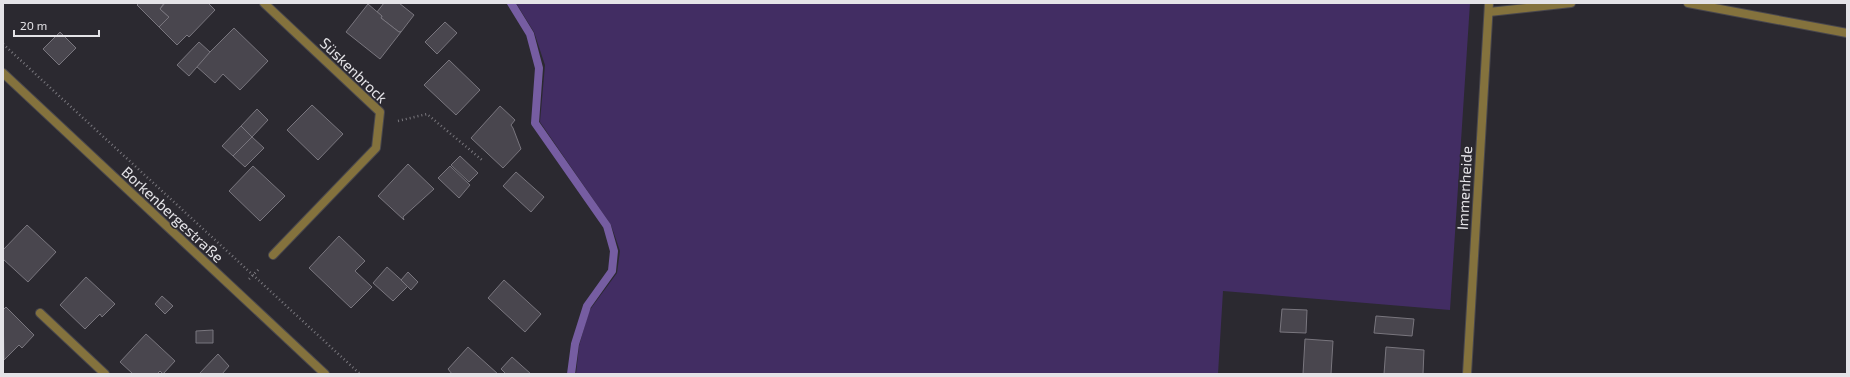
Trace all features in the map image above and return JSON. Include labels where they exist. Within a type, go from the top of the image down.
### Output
[{"type":"street","name":"Süskenbrock","points":[[264,3],[380,112],[376,148],[273,255]]},
{"type":"street","points":[[1489,7],[1571,3]]},
{"type":"street","points":[[1688,3],[1847,33]]},
{"type":"street","name":"Immenheide","points":[[1467,374],[1489,7]]},
{"type":"street","name":"Borkenbergestraße","points":[[3,74],[326,374]]},
{"type":"street","points":[[40,313],[105,374]]},
{"type":"path","points":[[3,44],[360,374]]},
{"type":"path","points":[[378,126],[427,114],[482,160]]},
{"type":"path","points":[[237,292],[273,255]]},
{"type":"shaded area","points":[[516,3],[1470,3],[1450,310],[1223,291],[1218,374],[576,374],[579,346],[589,311],[617,273],[620,251],[611,225],[540,122],[545,65],[534,32]]},
{"type":"building","points":[[139,3],[164,3],[160,9],[169,17],[159,27],[137,5]]},
{"type":"building","points":[[165,3],[208,3],[215,10],[189,37],[187,35],[177,45],[159,27],[169,17],[160,9]]},
{"type":"building","points":[[384,3],[399,3],[414,15],[401,32],[381,18],[382,16],[377,12]]},
{"type":"building","points":[[368,4],[382,16],[381,18],[401,32],[380,59],[346,32]]},
{"type":"building","points":[[445,22],[457,33],[437,54],[425,42]]},
{"type":"building","points":[[234,28],[268,61],[240,90],[223,74],[215,83],[196,66]]},
{"type":"building","points":[[60,32],[76,48],[59,65],[43,49]]},
{"type":"building","points":[[199,42],[210,52],[189,76],[177,65]]},
{"type":"building","points":[[449,60],[480,90],[456,115],[424,85]]},
{"type":"building","points":[[312,105],[343,134],[318,160],[287,130]]},
{"type":"building","points":[[500,106],[515,120],[511,125],[521,149],[503,168],[471,138]]},
{"type":"building","points":[[257,109],[268,120],[252,137],[241,126]]},
{"type":"building","points":[[241,126],[252,137],[233,156],[222,146]]},
{"type":"building","points":[[252,137],[264,148],[245,167],[233,156]]},
{"type":"building","points":[[460,156],[478,173],[469,182],[451,165]]},
{"type":"building","points":[[408,164],[434,189],[403,217],[404,220],[378,196]]},
{"type":"building","points":[[253,166],[285,196],[260,221],[229,191]]},
{"type":"building","points":[[450,166],[470,185],[459,198],[438,178]]},
{"type":"building","points":[[516,172],[544,197],[531,212],[503,186]]},
{"type":"building","points":[[27,225],[56,252],[28,282],[3,259],[3,250]]},
{"type":"building","points":[[339,236],[365,261],[355,271],[372,287],[351,308],[309,268]]},
{"type":"building","points":[[387,267],[408,286],[393,301],[373,283]]},
{"type":"building","points":[[408,272],[418,282],[411,290],[401,280]]},
{"type":"building","points":[[86,277],[115,304],[102,317],[100,314],[85,329],[60,305]]},
{"type":"building","points":[[504,280],[541,314],[525,332],[488,298]]},
{"type":"building","points":[[162,296],[173,306],[165,314],[155,304]]},
{"type":"building","points":[[6,307],[34,335],[22,348],[19,345],[4,360],[3,310]]},
{"type":"building","points":[[1282,309],[1307,310],[1306,333],[1280,332]]},
{"type":"building","points":[[1376,316],[1414,319],[1412,336],[1374,333]]},
{"type":"building","points":[[213,330],[213,343],[196,343],[196,331]]},
{"type":"building","points":[[146,334],[175,361],[163,374],[160,371],[157,374],[133,374],[120,362]]},
{"type":"building","points":[[1305,339],[1333,341],[1331,374],[1303,374]]},
{"type":"building","points":[[468,347],[498,374],[452,374],[448,369]]},
{"type":"building","points":[[1386,347],[1424,350],[1423,374],[1384,374]]},
{"type":"building","points":[[218,354],[229,366],[222,374],[199,374]]},
{"type":"building","points":[[512,357],[531,374],[506,374],[501,369]]},
{"type":"waterway","points":[[511,3],[530,34],[539,68],[535,123],[607,226],[614,251],[612,271],[587,306],[575,344],[571,374]]}]
